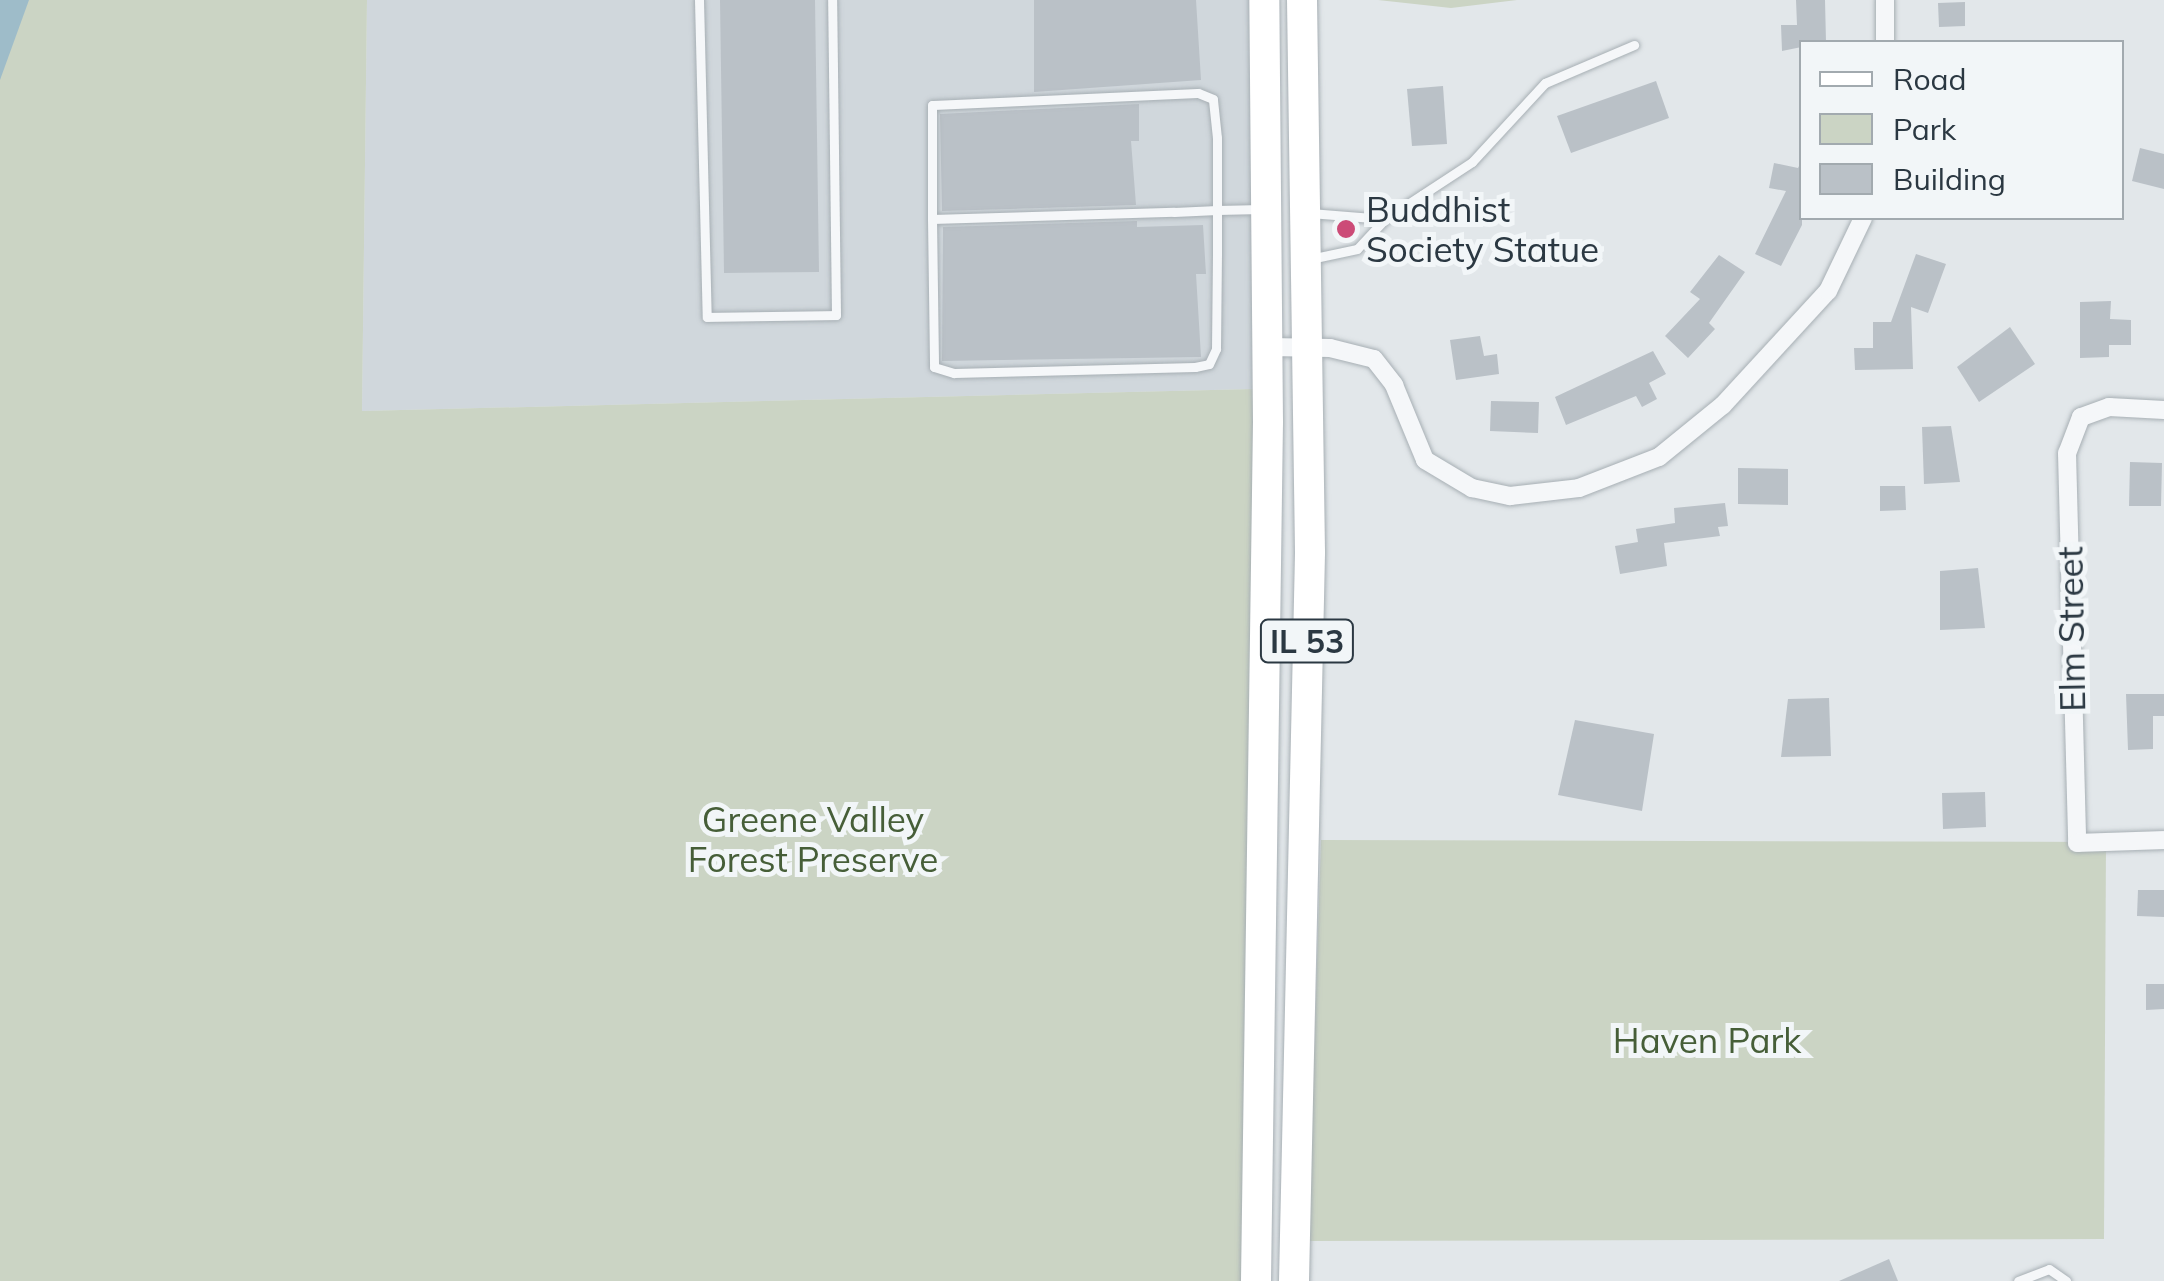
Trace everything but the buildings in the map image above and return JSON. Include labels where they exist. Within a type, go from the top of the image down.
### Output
[{"type":"main road","name":"IL 53","points":[[1256,1281],[1268,347],[1264,0]]},
{"type":"main road","name":"IL 53","points":[[1294,1281],[1308,348],[1302,0]]},
{"type":"street","points":[[1885,0],[1885,40]]},
{"type":"street","points":[[1268,347],[1308,348],[1374,359],[1394,385],[1414,444],[1445,475],[1510,496],[1579,488],[1659,457],[1723,405],[1828,290],[1862,220]]},
{"type":"street","name":"Elm Street","points":[[2164,410],[2109,407],[2080,417],[2067,453],[2077,844],[2164,840]]},
{"type":"lane","points":[[699,0],[707,317],[836,315],[832,0]]},
{"type":"lane","points":[[1308,260],[1357,249],[1385,219],[1472,162],[1546,82],[1634,45]]},
{"type":"lane","points":[[1207,94],[1216,107],[1217,210],[1216,349],[1209,364],[954,373],[934,367],[932,219],[932,105],[1001,98],[1207,94]]},
{"type":"lane","points":[[932,219],[1265,208]]},
{"type":"lane","points":[[1307,213],[1385,219]]},
{"type":"lane","points":[[2018,1281],[2049,1270],[2066,1281]]},
{"type":"shaded area","points":[[367,0],[1255,0],[1253,389],[362,411]]},
{"type":"green space","name":"Greene Valley Forest Preserve","points":[[0,0],[367,0],[362,411],[1253,389],[1252,1281],[0,1281]]},
{"type":"green space","points":[[1378,0],[1517,0],[1451,8]]},
{"type":"green space","name":"Haven Park","points":[[1321,840],[2106,842],[2104,1239],[1308,1241]]},
{"type":"water","points":[[0,0],[29,0],[0,80]]},
{"type":"place","name":"Buddhist Society Statue","points":[[1346,229]]}]
